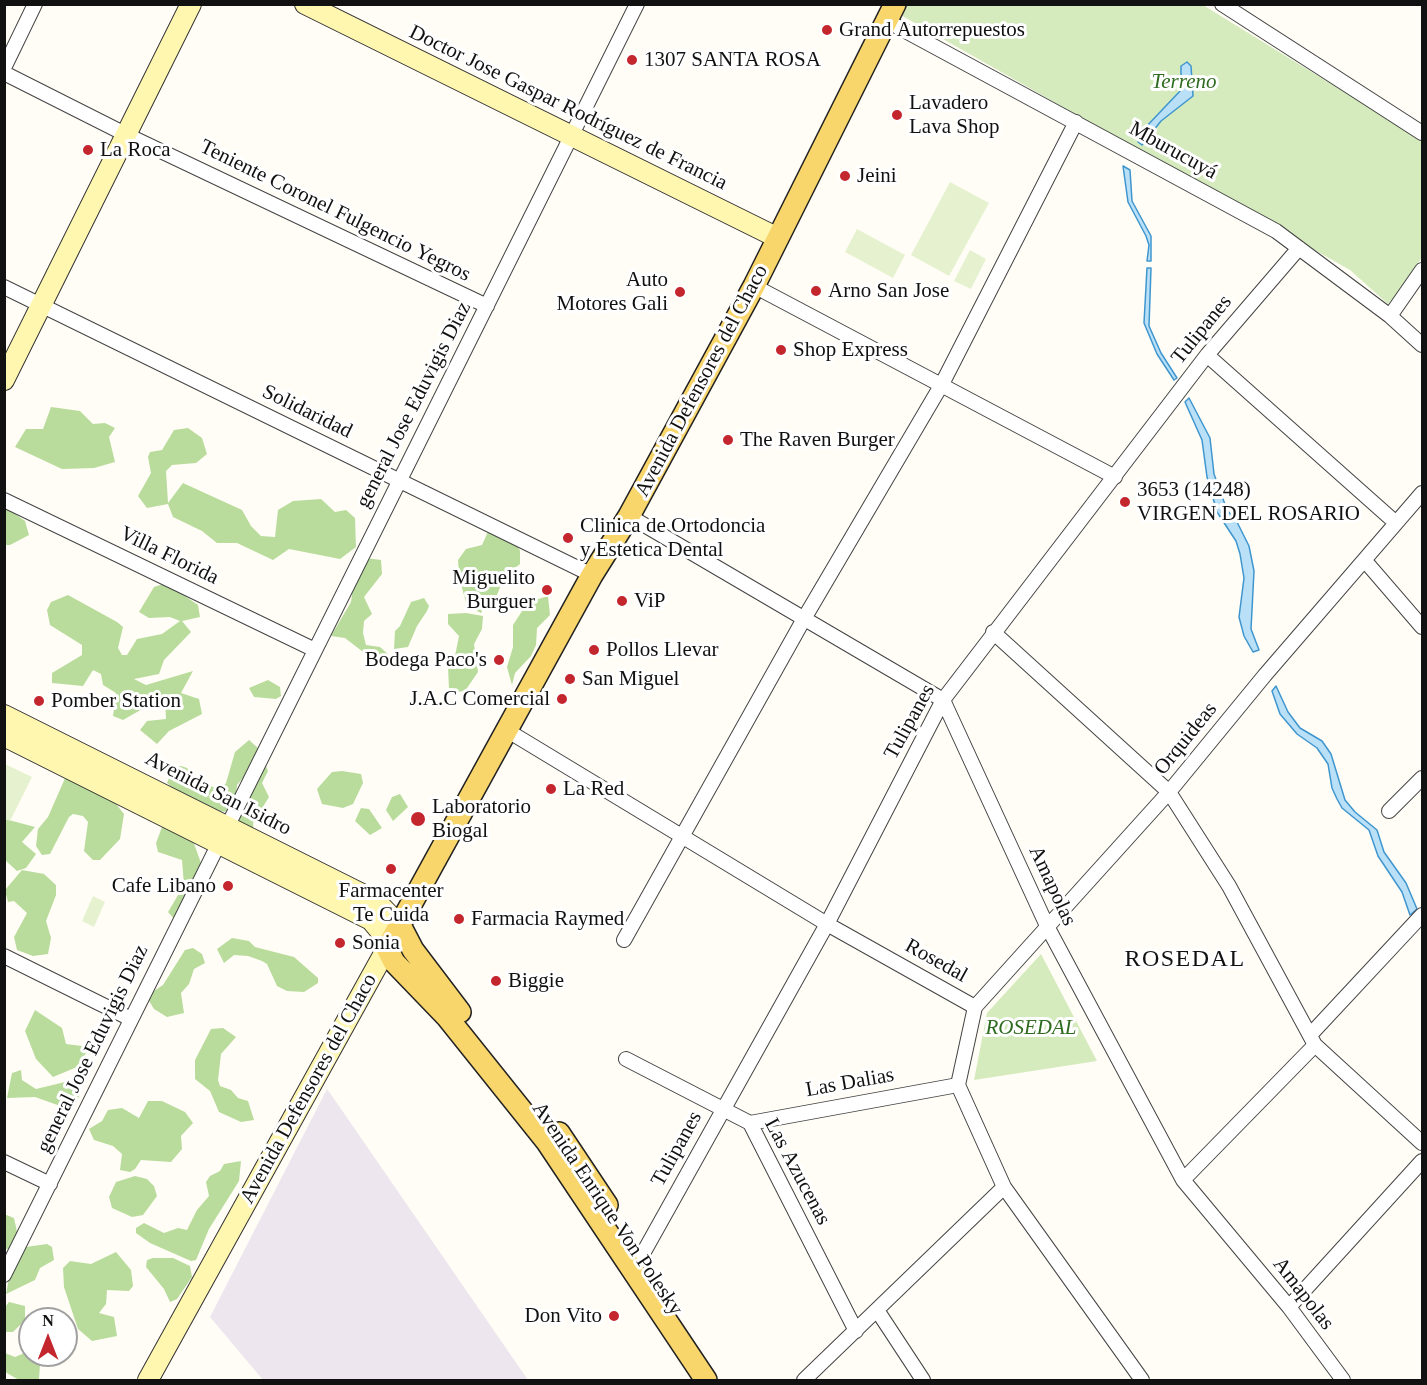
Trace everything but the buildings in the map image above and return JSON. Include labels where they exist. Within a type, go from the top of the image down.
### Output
[{"type":"main road","points":[[4,380],[191,4]]},
{"type":"main road","name":"Doctor Jose Gaspar Rodríguez de Francia","points":[[305,4],[778,238]]},
{"type":"main road","name":"Avenida Defensores del Chaco","points":[[148,1380],[387,948],[401,927],[592,575],[629,516],[754,286],[891,13]]},
{"type":"main road","name":"Avenida San Isidro","points":[[4,715],[224,833],[371,921],[381,932],[387,948]]},
{"type":"main road","name":"Avenida San Isidro","points":[[4,736],[376,901],[401,927]]},
{"type":"main road","name":"Avenida Enrique Von Polesky","points":[[401,927],[406,940],[441,988],[559,1134],[706,1380]]},
{"type":"main road","name":"Avenida Enrique Von Polesky","points":[[387,948],[394,962],[447,1017],[512,1095],[723,1380]]},
{"type":"street","points":[[4,68],[35,4]]},
{"type":"street","name":"general Jose Eduvigis Diaz","points":[[4,1275],[637,4]]},
{"type":"street","points":[[1222,4],[1422,133]]},
{"type":"street","name":"Mburucuyá","points":[[891,13],[1076,122],[1276,231],[1390,316],[1422,345]]},
{"type":"street","name":"Teniente Coronel Fulgencio Yegros","points":[[4,73],[127,135],[487,306]]},
{"type":"street","points":[[624,940],[681,835],[942,384],[1076,122]]},
{"type":"street","name":"Tulipanes","points":[[636,1261],[827,924],[943,700],[1207,355],[1299,248]]},
{"type":"street","points":[[1390,316],[1422,270]]},
{"type":"street","points":[[754,286],[1115,477]]},
{"type":"street","name":"Solidaridad","points":[[4,287],[592,575]]},
{"type":"street","points":[[1207,355],[1396,522]]},
{"type":"street","name":"Orquideas","points":[[975,1007],[1170,792],[1265,675],[1366,562],[1396,522],[1422,493]]},
{"type":"street","name":"Villa Florida","points":[[4,500],[315,650]]},
{"type":"street","points":[[629,516],[806,617],[943,700]]},
{"type":"street","points":[[1366,562],[1422,627]]},
{"type":"street","points":[[993,632],[1170,792],[1229,886],[1313,1040],[1422,1143]]},
{"type":"street","name":"Amapolas","points":[[943,700],[1048,928],[1183,1180],[1289,1307],[1343,1380]]},
{"type":"street","name":"Rosedal","points":[[507,730],[827,924],[975,1007],[958,1085]]},
{"type":"street","points":[[1389,811],[1422,778]]},
{"type":"street","points":[[1183,1180],[1313,1040],[1422,915]]},
{"type":"street","points":[[4,956],[132,1019]]},
{"type":"street","name":"Las Azucenas","points":[[626,1059],[750,1122],[856,1330]]},
{"type":"street","points":[[958,1085],[1004,1187],[1142,1380]]},
{"type":"street","name":"Las Dalias","points":[[750,1122],[958,1085]]},
{"type":"street","points":[[1289,1307],[1422,1161]]},
{"type":"street","points":[[4,1162],[50,1184]]},
{"type":"street","points":[[804,1380],[1004,1187]]},
{"type":"street","points":[[877,1310],[923,1380]]},
{"type":"shaded area","points":[[327,1089],[528,1380],[263,1380],[210,1317]]},
{"type":"green space","name":"Terreno","points":[[904,4],[1203,5],[1422,140],[1422,257],[1394,302],[1391,300],[1388,304],[1350,270],[899,14]]},
{"type":"green space","points":[[950,182],[989,203],[949,276],[911,255]]},
{"type":"green space","points":[[857,229],[905,255],[893,278],[845,252]]},
{"type":"green space","points":[[970,250],[986,259],[971,289],[954,281]]},
{"type":"green space","points":[[51,407],[80,411],[93,424],[105,423],[115,428],[109,437],[115,462],[94,468],[62,469],[15,447],[26,429],[43,429]]},
{"type":"green space","points":[[188,428],[202,438],[207,454],[196,463],[172,465],[166,471],[168,503],[183,483],[242,510],[251,526],[261,536],[275,537],[278,510],[293,501],[321,499],[335,512],[346,510],[355,518],[356,547],[340,559],[289,549],[273,560],[237,543],[217,543],[202,531],[173,517],[168,504],[147,508],[138,496],[151,473],[148,457],[150,452],[162,450],[174,430]]},
{"type":"green space","points":[[4,506],[25,521],[29,535],[10,545],[5,545]]},
{"type":"green space","points":[[490,527],[513,535],[520,551],[520,564],[504,577],[497,595],[487,601],[481,613],[467,606],[459,577],[458,560],[466,549],[482,545]]},
{"type":"green space","points":[[366,558],[381,560],[382,574],[364,597],[372,614],[364,621],[363,633],[366,645],[380,647],[389,655],[386,660],[367,655],[345,638],[331,636],[351,602],[354,580]]},
{"type":"green space","points":[[166,583],[198,605],[200,617],[182,621],[191,632],[164,660],[159,674],[134,679],[146,685],[193,671],[181,693],[199,699],[202,714],[169,731],[157,744],[140,730],[147,721],[166,719],[165,696],[123,720],[113,716],[116,693],[103,685],[101,674],[93,670],[83,686],[52,683],[52,673],[82,655],[82,645],[50,625],[47,610],[51,602],[68,595],[117,622],[123,627],[118,648],[122,655],[127,655],[137,639],[162,634],[180,621],[170,617],[149,618],[139,612],[154,587]]},
{"type":"green space","points":[[548,596],[550,615],[537,628],[536,645],[531,656],[515,673],[512,685],[507,667],[513,647],[513,625],[524,608],[535,600]]},
{"type":"green space","points":[[424,598],[429,606],[408,647],[394,649],[395,631],[400,626],[411,602]]},
{"type":"green space","points":[[466,613],[483,616],[482,629],[474,644],[478,672],[465,691],[455,692],[449,689],[448,666],[444,656],[455,656],[459,636],[448,624],[448,614]]},
{"type":"green space","points":[[268,680],[280,687],[281,696],[276,699],[254,697],[249,688]]},
{"type":"green space","points":[[249,740],[259,749],[253,766],[237,785],[236,799],[225,812],[194,806],[167,783],[173,767],[181,766],[187,768],[193,778],[220,790],[226,783],[235,752]]},
{"type":"green space","points":[[5,764],[32,777],[10,821],[5,818]]},
{"type":"green space","points":[[266,766],[268,771],[262,783],[269,797],[253,823],[254,836],[240,830],[235,816]]},
{"type":"green space","points":[[332,772],[361,774],[363,783],[353,804],[343,808],[322,804],[317,789]]},
{"type":"green space","points":[[66,776],[113,800],[124,814],[120,839],[100,860],[93,860],[84,851],[88,822],[83,816],[73,814],[69,817],[50,854],[42,855],[36,846],[38,829],[48,817]]},
{"type":"green space","points":[[400,794],[408,807],[393,821],[386,810],[392,797]]},
{"type":"green space","points":[[361,808],[369,809],[382,828],[370,835],[355,821]]},
{"type":"green space","points":[[5,819],[35,827],[22,842],[36,854],[26,868],[17,871],[5,860]]},
{"type":"green space","points":[[173,823],[191,835],[202,866],[174,919],[168,912],[184,885],[182,860],[158,852],[156,843],[162,827]]},
{"type":"green space","points":[[22,870],[44,874],[56,885],[56,895],[46,921],[51,938],[48,954],[33,956],[17,950],[14,937],[27,913],[14,901],[8,902],[5,890]]},
{"type":"green space","points":[[93,896],[105,902],[94,927],[82,921]]},
{"type":"green space","points":[[232,938],[249,941],[255,947],[294,957],[318,978],[318,983],[304,992],[287,991],[277,986],[267,964],[262,961],[248,956],[234,955],[224,963],[217,949]]},
{"type":"green space","points":[[193,948],[202,954],[205,963],[194,969],[189,984],[181,993],[184,1013],[167,1017],[154,1009],[146,996],[163,985],[185,950]]},
{"type":"green space","name":"ROSEDAL","points":[[1041,954],[1097,1061],[974,1080],[987,1013]]},
{"type":"green space","points":[[35,1010],[62,1028],[66,1044],[90,1047],[77,1067],[53,1077],[36,1059],[25,1031]]},
{"type":"green space","points":[[223,1028],[236,1037],[221,1054],[218,1080],[220,1086],[231,1090],[238,1098],[248,1101],[254,1120],[241,1122],[219,1112],[210,1091],[195,1079],[195,1060],[211,1029]]},
{"type":"green space","points":[[21,1070],[22,1080],[36,1089],[69,1081],[80,1094],[76,1103],[63,1107],[35,1097],[7,1098],[12,1073]]},
{"type":"green space","points":[[148,1101],[162,1101],[185,1112],[193,1123],[181,1136],[182,1149],[171,1162],[141,1160],[130,1172],[120,1170],[122,1154],[113,1146],[94,1140],[89,1129],[102,1121],[108,1110],[122,1108],[139,1118]]},
{"type":"green space","points":[[241,1161],[239,1181],[209,1229],[196,1260],[191,1261],[150,1243],[136,1233],[136,1228],[144,1223],[164,1233],[178,1228],[187,1230],[197,1210],[209,1196],[206,1182],[210,1176],[220,1171],[224,1164]]},
{"type":"green space","points":[[135,1176],[147,1179],[154,1186],[157,1196],[143,1215],[132,1217],[112,1208],[109,1197],[116,1182]]},
{"type":"green space","points":[[4,1214],[14,1218],[19,1241],[9,1250],[5,1248]]},
{"type":"green space","points":[[47,1244],[52,1247],[54,1260],[40,1268],[35,1280],[6,1294],[11,1268],[26,1247]]},
{"type":"green space","points":[[116,1252],[131,1270],[133,1286],[129,1291],[107,1290],[106,1304],[99,1313],[114,1317],[117,1336],[92,1341],[78,1329],[78,1307],[71,1307],[64,1287],[63,1268],[70,1261],[91,1264]]},
{"type":"green space","points":[[173,1258],[190,1266],[192,1277],[177,1299],[170,1302],[164,1289],[146,1267],[147,1260]]},
{"type":"green space","points":[[9,1302],[25,1306],[18,1307],[18,1327],[13,1332],[5,1332],[5,1307]]},
{"type":"green space","points":[[5,1353],[15,1357],[18,1356],[18,1367],[40,1367],[39,1379],[19,1380],[5,1372]]},
{"type":"water","points":[[1187,62],[1191,66],[1193,96],[1161,121],[1142,145],[1138,142],[1144,129],[1181,90],[1181,66]]},
{"type":"water","points":[[1123,166],[1130,170],[1132,201],[1151,236],[1151,261],[1147,261],[1149,245],[1146,236],[1128,202]]},
{"type":"water","points":[[1147,268],[1151,268],[1149,326],[1161,353],[1177,378],[1174,380],[1157,354],[1144,323]]},
{"type":"water","points":[[1189,398],[1210,438],[1214,474],[1227,510],[1237,522],[1249,546],[1254,571],[1251,629],[1259,650],[1253,652],[1244,636],[1239,617],[1244,578],[1240,554],[1236,541],[1217,512],[1207,477],[1202,440],[1185,402]]},
{"type":"water","points":[[1276,686],[1288,712],[1300,728],[1322,741],[1331,754],[1345,800],[1355,812],[1377,830],[1384,852],[1406,883],[1417,909],[1410,915],[1402,892],[1378,856],[1369,830],[1342,808],[1337,799],[1332,788],[1328,764],[1317,748],[1297,734],[1280,714],[1272,691]]},
{"type":"place","name":"Grand Autorrepuestos","points":[[827,30]]},
{"type":"place","name":"1307 SANTA ROSA","points":[[632,60]]},
{"type":"place","name":"Lavadero Lava Shop","points":[[897,115]]},
{"type":"place","name":"La Roca","points":[[88,150]]},
{"type":"place","name":"Jeini","points":[[845,176]]},
{"type":"place","name":"Arno San Jose","points":[[816,291]]},
{"type":"place","name":"Auto Motores Gali","points":[[680,292]]},
{"type":"place","name":"Shop Express","points":[[781,350]]},
{"type":"place","name":"The Raven Burger","points":[[728,440]]},
{"type":"place","name":"3653 (14248) VIRGEN DEL ROSARIO","points":[[1125,502]]},
{"type":"place","name":"Clinica de Ortodoncia y Estetica Dental","points":[[568,538]]},
{"type":"place","name":"Miguelito Burguer","points":[[547,590]]},
{"type":"place","name":"ViP","points":[[622,601]]},
{"type":"place","name":"Pollos Llevar","points":[[594,650]]},
{"type":"place","name":"Bodega Paco's","points":[[499,660]]},
{"type":"place","name":"San Miguel","points":[[570,679]]},
{"type":"place","name":"J.A.C Comercial","points":[[562,699]]},
{"type":"place","name":"Pomber Station","points":[[39,701]]},
{"type":"place","name":"La Red","points":[[551,789]]},
{"type":"place","name":"Laboratorio Biogal","points":[[418,819]]},
{"type":"place","name":"Farmacenter Te Cuida","points":[[391,869]]},
{"type":"place","name":"Cafe Libano","points":[[228,886]]},
{"type":"place","name":"Farmacia Raymed","points":[[459,919]]},
{"type":"place","name":"Sonia","points":[[340,943]]},
{"type":"place","name":"Biggie","points":[[496,981]]},
{"type":"place","name":"Don Vito","points":[[614,1316]]},
{"type":"district","name":"ROSEDAL","points":[[1185,960]]}]
